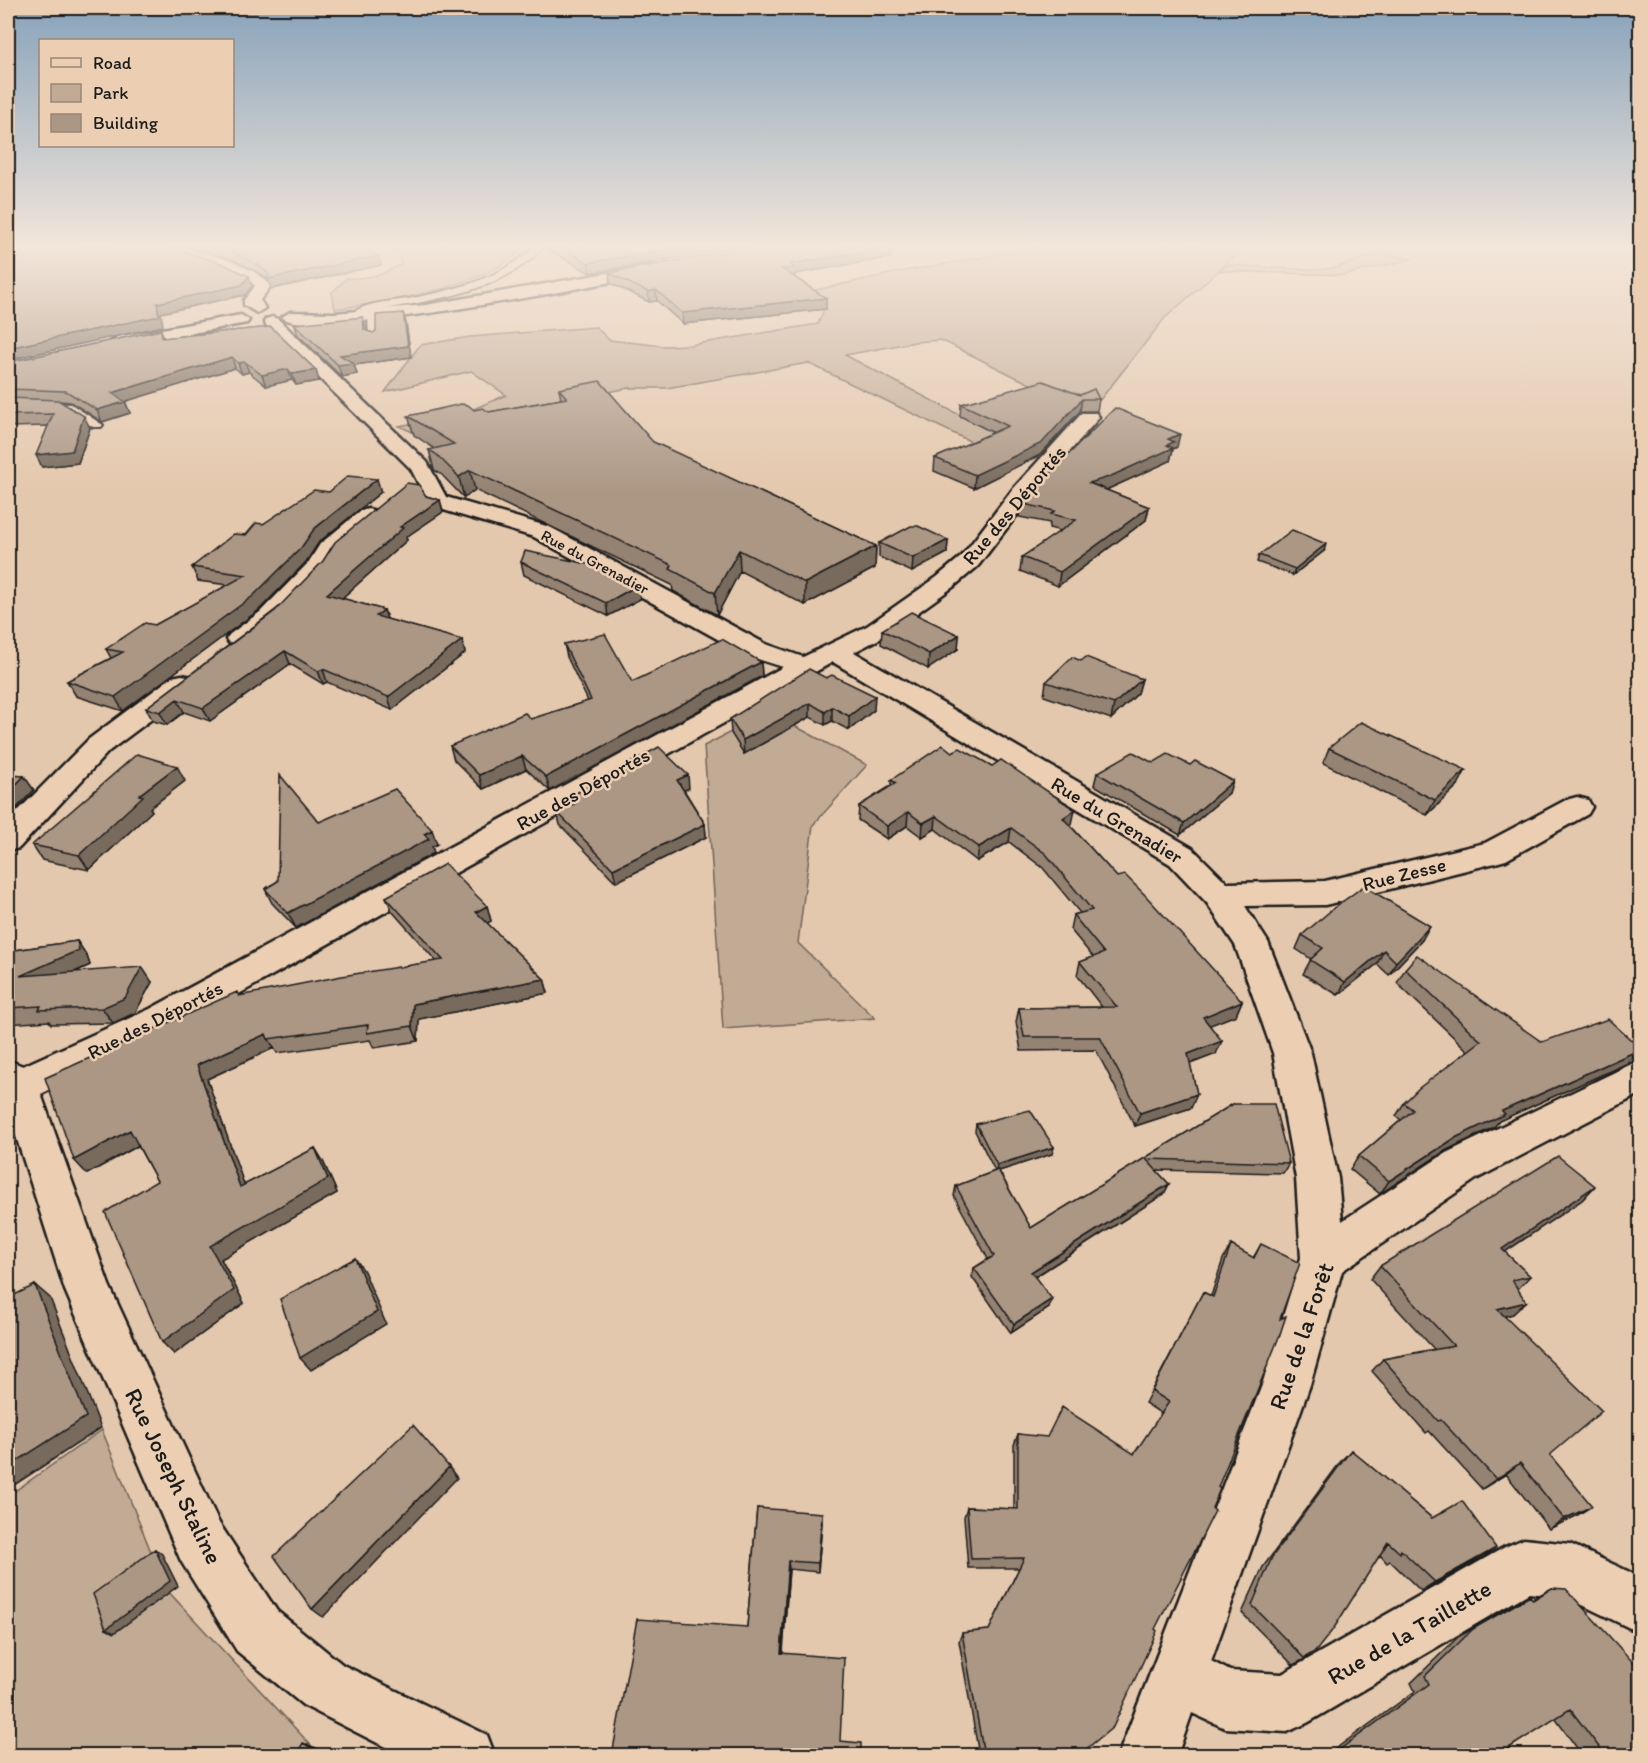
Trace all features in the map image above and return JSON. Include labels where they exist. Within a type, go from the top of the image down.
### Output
[{"type":"street","points":[[101,345],[200,327]]},
{"type":"street","name":"Rue du Grenadier","points":[[286,327],[406,486],[438,501],[542,532],[757,650],[819,659],[1181,856],[1219,895],[1251,942],[1292,1053],[1317,1178],[1323,1258]]},
{"type":"street","name":"Rue des Déportés","points":[[13,1081],[163,1019],[819,659],[876,632],[970,561],[1021,494],[1089,417]]},
{"type":"street","points":[[8,840],[99,745],[269,616],[318,567],[328,549],[406,486]]},
{"type":"street","name":"Rue Zesse","points":[[1219,895],[1325,893],[1495,852],[1577,807]]},
{"type":"street","name":"Rue de la Forêt","points":[[1147,1755],[1286,1385],[1323,1258],[1461,1166],[1641,1076]]},
{"type":"street","name":"Rue Joseph Staline","points":[[13,1081],[88,1290],[200,1542],[257,1631],[323,1685],[466,1755]]},
{"type":"street","name":"Rue de la Taillette","points":[[1178,1674],[1225,1699],[1287,1703],[1524,1566],[1570,1571],[1641,1606]]},
{"type":"lane","points":[[368,327],[374,340]]},
{"type":"lane","points":[[8,404],[67,406],[97,425]]},
{"type":"green space","points":[[596,327],[609,340],[664,346],[690,345],[798,327],[1158,327],[1099,401],[1094,402],[1074,393],[1036,387],[941,340],[915,342],[845,355],[1036,455],[1019,465],[808,363],[667,388],[629,388],[525,408],[417,434],[399,426],[462,414],[506,395],[471,371],[385,392],[420,345],[470,337]]},
{"type":"green space","points":[[769,712],[867,765],[813,825],[798,943],[875,1018],[723,1029],[704,746]]},
{"type":"green space","points":[[102,1430],[166,1589],[320,1755],[8,1755],[8,1496]]},
{"type":"building","points":[[8,327],[106,327],[8,348]]},
{"type":"building","points":[[271,327],[316,370],[292,374],[288,369],[262,375],[245,362],[238,363],[232,357],[112,393],[125,402],[97,410],[66,391],[8,389],[8,362],[161,330],[162,338]]},
{"type":"building","points":[[298,327],[364,327],[364,330],[373,333],[376,327],[405,327],[408,346],[340,355],[353,363],[338,365]]},
{"type":"building","points":[[600,381],[653,442],[876,546],[805,583],[739,550],[715,593],[670,569],[672,565],[470,470],[459,477],[429,450],[454,444],[408,416],[461,404],[468,405],[474,410],[483,408],[489,412],[567,398],[559,389]]},
{"type":"building","points":[[1043,381],[1080,395],[1094,389],[1099,399],[1082,399],[1042,443],[975,475],[935,458],[1008,426],[961,404]]},
{"type":"building","points":[[8,398],[58,400],[84,416],[72,451],[36,455],[53,414],[8,415]]},
{"type":"building","points":[[1115,408],[1180,434],[1168,439],[1174,442],[1167,445],[1173,448],[1109,477],[1089,483],[1149,507],[1060,572],[1022,557],[1076,520],[1051,514],[1055,511],[1020,503]]},
{"type":"building","points":[[348,476],[377,479],[314,529],[301,548],[253,596],[115,697],[67,681],[123,652],[106,649],[145,623],[155,625],[246,575],[192,567],[234,534],[246,535],[256,523],[263,524],[314,490],[329,492]]},
{"type":"building","points":[[407,483],[419,485],[426,496],[440,500],[400,527],[403,528],[327,594],[384,610],[376,616],[462,640],[388,697],[323,669],[318,671],[285,651],[203,708],[177,699],[160,712],[146,708],[275,611],[323,561],[335,542]]},
{"type":"building","points":[[911,526],[918,526],[948,540],[913,558],[879,543]]},
{"type":"building","points":[[1292,530],[1326,544],[1295,569],[1259,555]]},
{"type":"building","points":[[525,551],[607,568],[638,585],[606,603],[521,562]]},
{"type":"building","points":[[911,612],[959,635],[929,654],[882,630]]},
{"type":"building","points":[[605,634],[632,682],[722,639],[761,662],[546,777],[522,756],[479,775],[450,746],[525,713],[531,719],[591,700],[564,644]]},
{"type":"building","points":[[1072,657],[1081,661],[1086,657],[1142,679],[1114,704],[1046,682]]},
{"type":"building","points":[[809,669],[826,678],[832,675],[875,696],[849,716],[832,707],[825,712],[810,703],[743,740],[730,719]]},
{"type":"building","points":[[1361,722],[1466,770],[1435,800],[1329,748]]},
{"type":"building","points":[[943,745],[952,752],[960,748],[992,766],[1001,760],[1075,810],[1063,818],[1117,877],[1125,875],[1145,895],[1242,1001],[1203,1017],[1222,1041],[1188,1054],[1197,1094],[1140,1113],[1100,1037],[1024,1037],[1019,1008],[1117,1007],[1080,962],[1104,953],[1073,915],[1092,910],[1046,854],[1011,828],[979,847],[936,816],[923,823],[908,812],[887,826],[859,806],[896,783],[891,780]]},
{"type":"building","points":[[659,747],[688,775],[677,780],[705,824],[613,869],[557,812],[576,803],[569,797]]},
{"type":"building","points":[[1133,752],[1153,763],[1168,754],[1190,765],[1195,761],[1233,781],[1184,823],[1097,773]]},
{"type":"building","points":[[137,754],[177,766],[139,795],[143,796],[79,855],[32,845]]},
{"type":"building","points":[[8,775],[24,776],[8,793]]},
{"type":"building","points":[[280,775],[319,822],[395,789],[432,830],[424,834],[429,839],[288,913],[265,889],[278,881]]},
{"type":"building","points":[[445,864],[487,906],[476,912],[544,979],[413,1004],[412,1026],[367,1033],[368,1025],[268,1039],[266,1034],[197,1065],[240,1187],[315,1148],[328,1179],[210,1246],[234,1290],[162,1342],[105,1212],[157,1181],[130,1130],[74,1160],[45,1078],[237,992],[239,996],[443,960],[386,897]]},
{"type":"building","points":[[1364,886],[1430,926],[1396,962],[1384,950],[1345,982],[1310,960],[1323,948],[1302,935]]},
{"type":"building","points":[[77,941],[79,950],[20,976],[142,967],[125,998],[102,1008],[39,1010],[41,1006],[8,1008],[8,951]]},
{"type":"building","points":[[1417,955],[1542,1042],[1608,1019],[1641,1049],[1502,1111],[1505,1114],[1455,1138],[1389,1181],[1359,1156],[1413,1110],[1404,1103],[1419,1088],[1481,1041],[1405,969]]},
{"type":"building","points":[[1233,1104],[1274,1104],[1289,1163],[1146,1159],[1169,1184],[1031,1272],[1052,1299],[1014,1324],[974,1268],[994,1256],[956,1186],[998,1170],[1031,1228]]},
{"type":"building","points":[[1030,1110],[1054,1147],[997,1165],[976,1124]]},
{"type":"building","points":[[1558,1156],[1595,1186],[1502,1249],[1530,1276],[1512,1280],[1526,1302],[1497,1309],[1602,1411],[1550,1455],[1592,1506],[1564,1519],[1520,1463],[1496,1479],[1441,1420],[1438,1421],[1383,1359],[1454,1346],[1380,1266]]},
{"type":"building","points":[[1261,1244],[1300,1263],[1280,1319],[1286,1316],[1218,1487],[1220,1489],[1212,1508],[1215,1511],[1155,1629],[1157,1631],[1113,1727],[1079,1755],[984,1755],[962,1633],[989,1630],[1024,1558],[971,1559],[967,1507],[1018,1509],[1018,1434],[1047,1437],[1062,1407],[1134,1454],[1169,1402],[1152,1391],[1203,1292],[1213,1297],[1231,1245],[1254,1258]]},
{"type":"building","points":[[355,1258],[377,1312],[300,1358],[280,1299]]},
{"type":"building","points":[[35,1285],[86,1417],[8,1467],[8,1298]]},
{"type":"building","points":[[413,1425],[449,1467],[312,1609],[274,1556]]},
{"type":"building","points":[[1351,1450],[1432,1518],[1462,1501],[1496,1548],[1435,1582],[1401,1550],[1400,1553],[1388,1542],[1334,1628],[1316,1651],[1304,1658],[1252,1605],[1272,1557]]},
{"type":"building","points":[[757,1508],[822,1513],[818,1563],[788,1561],[781,1653],[844,1658],[840,1741],[861,1743],[861,1755],[612,1755],[637,1619],[747,1627]]},
{"type":"building","points":[[155,1549],[170,1581],[106,1629],[93,1594]]},
{"type":"building","points":[[1552,1588],[1566,1589],[1641,1671],[1641,1755],[1605,1755],[1570,1709],[1498,1755],[1342,1755],[1339,1750],[1429,1684],[1425,1676],[1473,1629],[1530,1596],[1533,1600]]},
{"type":"building","points":[[303,1743],[321,1755],[296,1755]]}]
